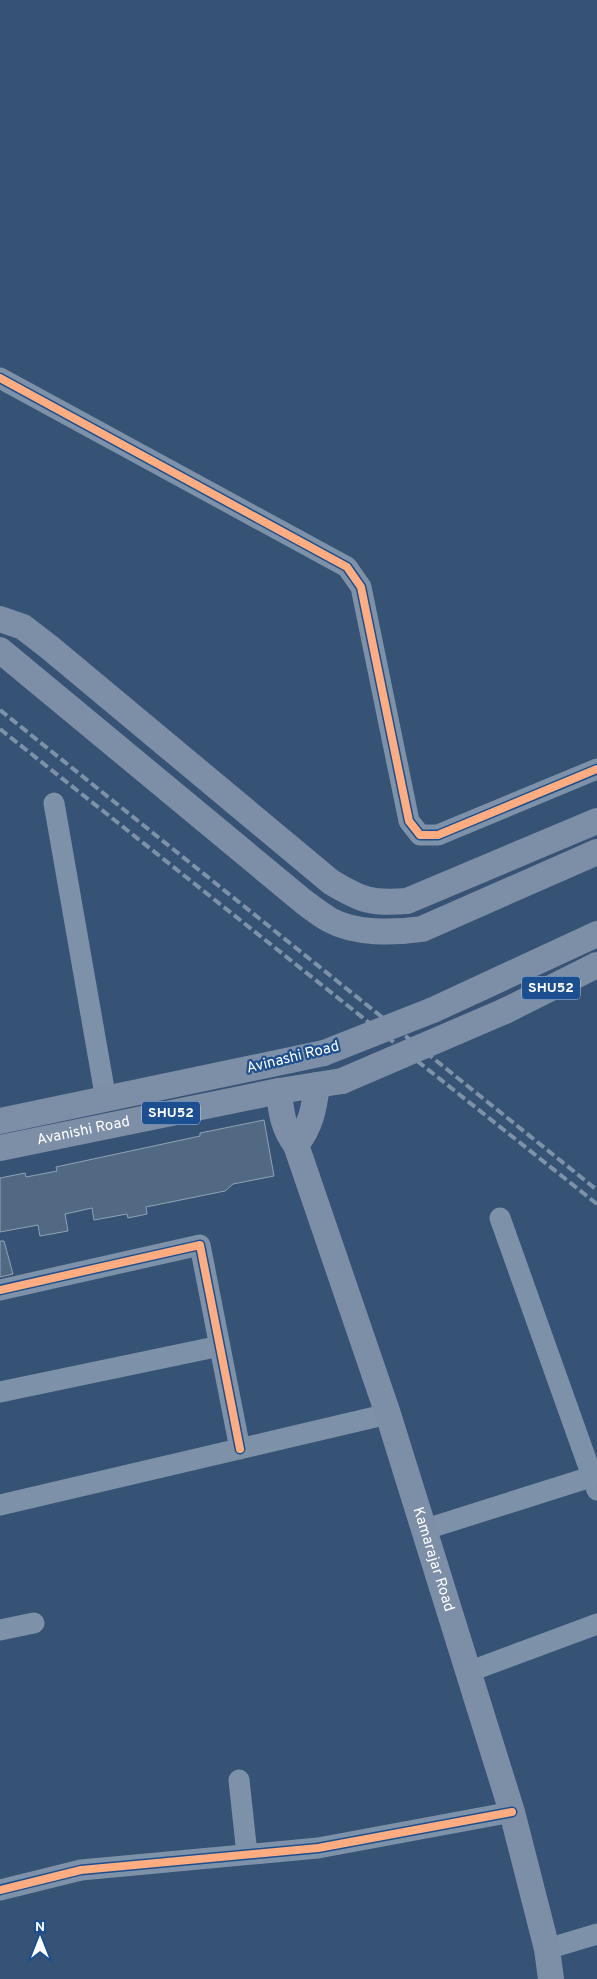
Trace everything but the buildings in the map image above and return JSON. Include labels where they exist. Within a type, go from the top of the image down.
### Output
[{"type":"main road","points":[[0,618],[23,627],[331,882],[358,898],[382,903],[407,901],[597,821]]},
{"type":"main road","points":[[0,650],[304,902],[332,921],[391,934],[422,930],[597,852]]},
{"type":"main road","name":"Avinashi Road","points":[[0,1121],[324,1053],[433,1010],[597,934]]},
{"type":"main road","name":"Avanishi Road","points":[[0,1148],[279,1091],[342,1081],[505,1011],[597,965]]},
{"type":"main road","points":[[296,1146],[306,1132],[312,1117],[317,1085]]},
{"type":"main road","name":"Kamarajar Road","points":[[279,1091],[282,1119],[286,1133],[296,1146],[388,1414],[512,1812],[547,1949],[551,1979]]},
{"type":"street","points":[[0,378],[347,567],[361,587],[409,821],[420,835],[438,835],[597,769]]},
{"type":"street","points":[[54,803],[106,1100]]},
{"type":"street","points":[[423,1530],[596,1481],[500,1218]]},
{"type":"street","points":[[0,1290],[200,1245],[240,1449]]},
{"type":"street","points":[[0,1392],[220,1346]]},
{"type":"street","points":[[0,1504],[388,1414]]},
{"type":"street","points":[[0,1630],[34,1623]]},
{"type":"street","points":[[468,1672],[597,1624]]},
{"type":"street","points":[[239,1780],[247,1854]]},
{"type":"street","points":[[0,1890],[81,1870],[318,1848],[512,1812]]},
{"type":"street","points":[[547,1949],[597,1934]]},
{"type":"railway","points":[[0,710],[597,1190]]},
{"type":"railway","points":[[0,729],[597,1204]]},
{"type":"cycle path","points":[[0,378],[347,567],[361,587],[409,821],[420,835],[438,835],[597,769]]},
{"type":"cycle path","points":[[0,1290],[200,1245],[240,1449]]},
{"type":"cycle path","points":[[0,1890],[81,1870],[318,1848],[512,1812]]}]
